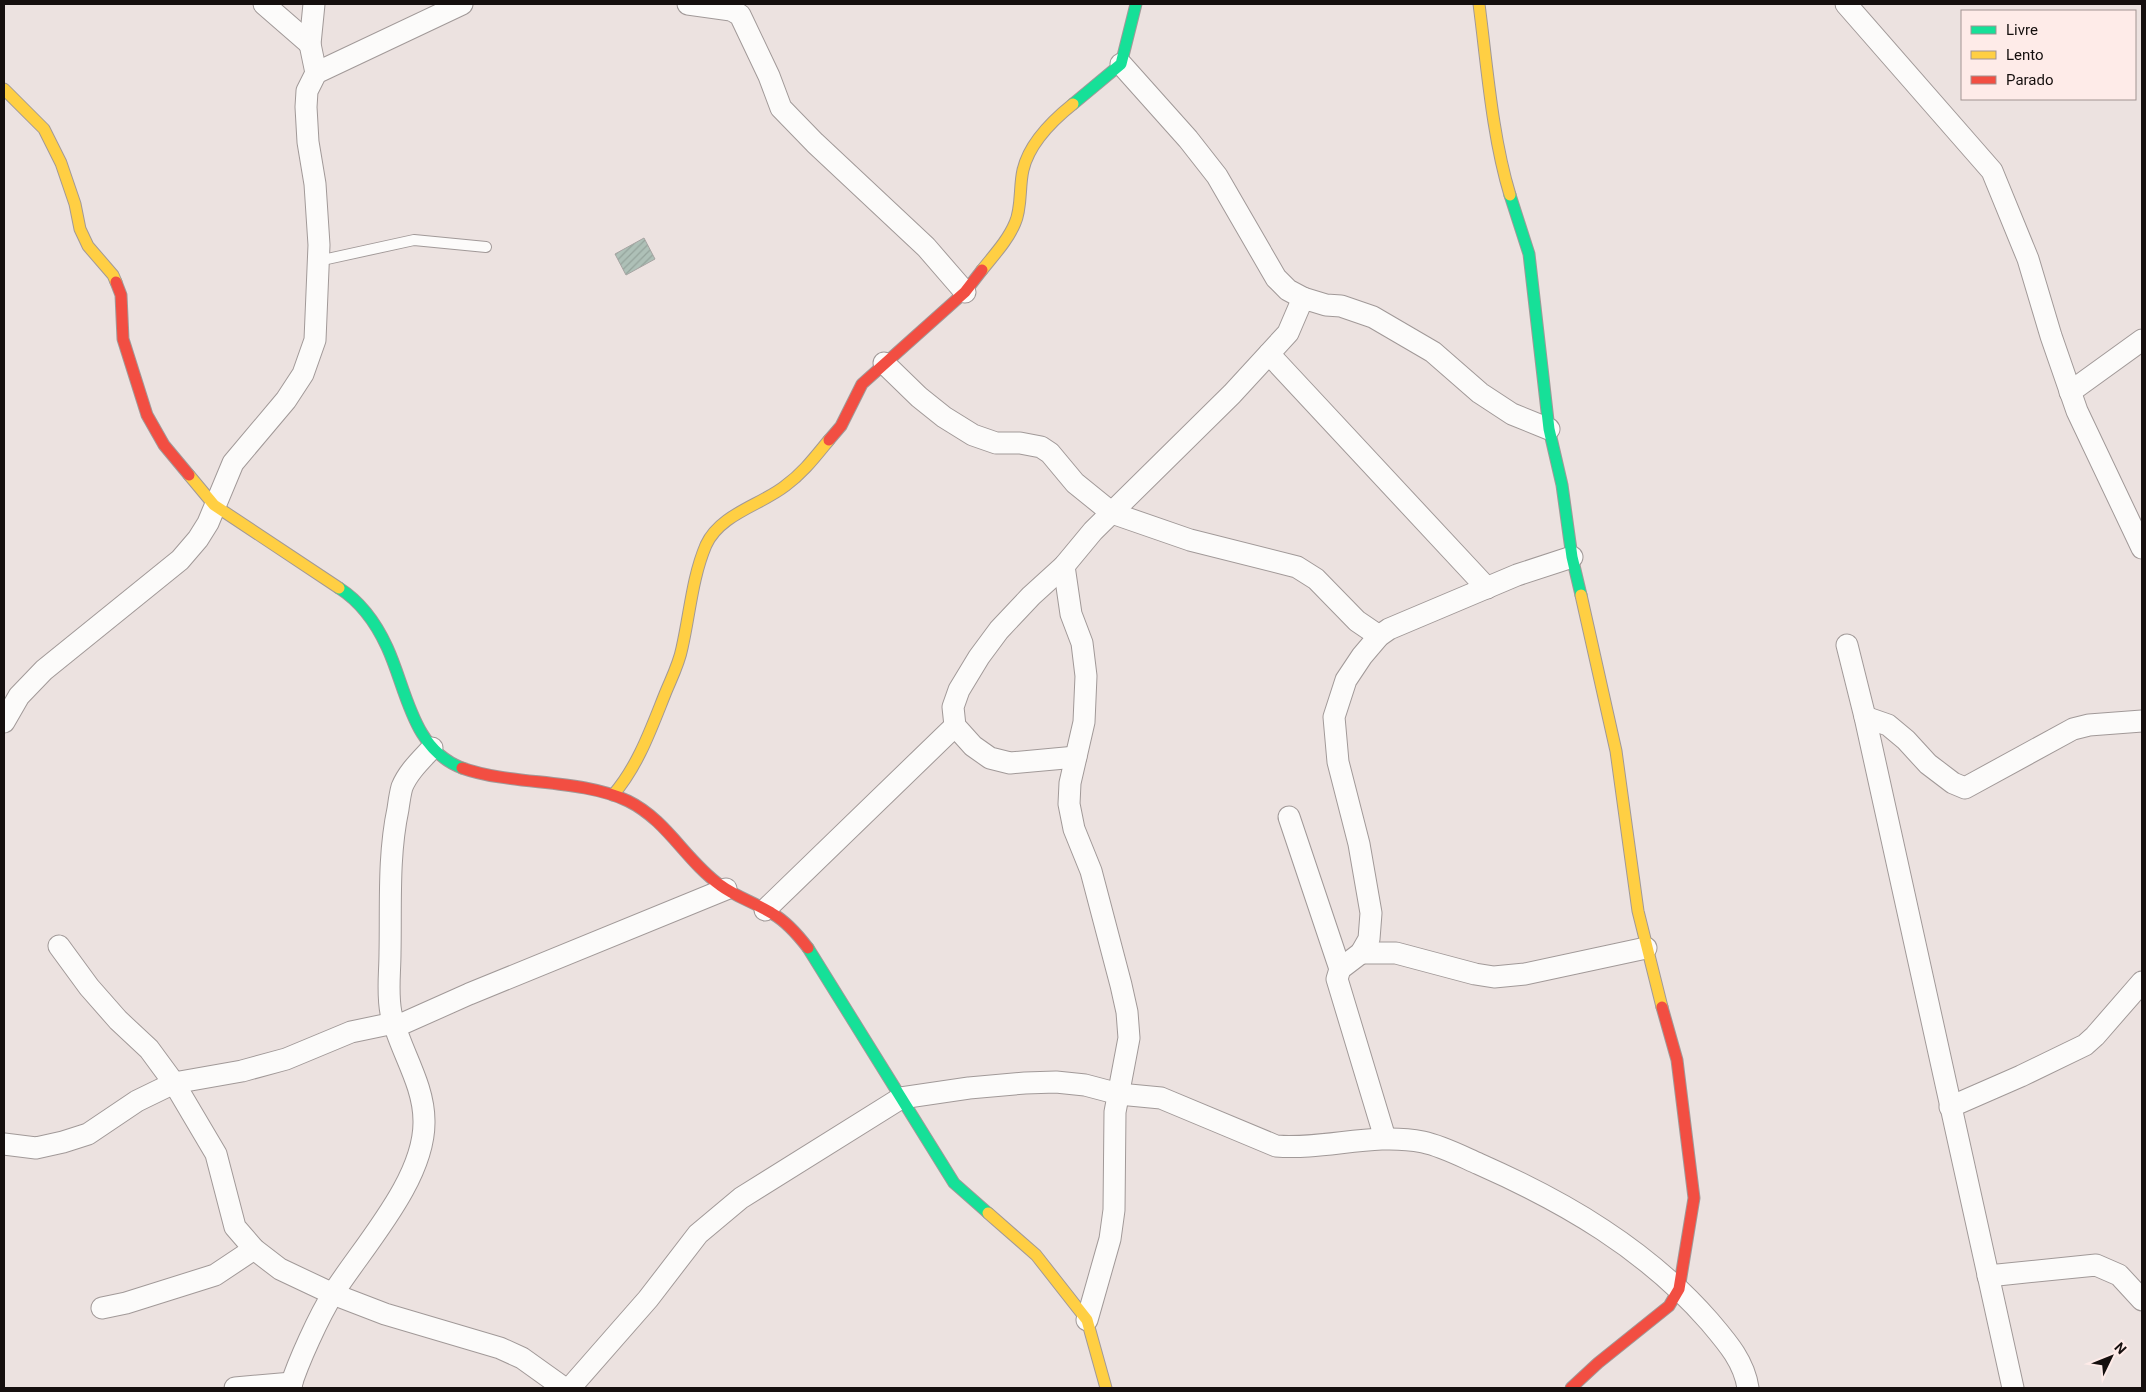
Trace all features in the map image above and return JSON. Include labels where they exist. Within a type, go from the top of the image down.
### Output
[{"type":"street","points":[[264,4],[310,44]]},
{"type":"street","points":[[314,4],[310,44],[316,73]]},
{"type":"street","points":[[4,722],[19,696],[44,670],[180,560],[198,539],[208,523],[233,463],[286,400],[303,374],[316,340],[318,261],[316,184],[308,142],[306,107],[307,91],[316,73],[462,4]]},
{"type":"street","points":[[688,4],[731,10],[740,15],[769,76],[781,108],[815,143],[926,247],[965,292]]},
{"type":"street","points":[[613,795],[627,779],[648,736],[682,650],[691,594],[707,543],[720,527],[739,513],[783,488],[804,471],[841,426],[862,384],[965,292],[1004,242],[1016,222],[1023,169],[1031,149],[1063,112],[1121,64],[1136,4]]},
{"type":"street","points":[[1478,4],[1505,178],[1529,254],[1550,429],[1562,485],[1572,557],[1616,751],[1638,911],[1646,948],[1677,1060],[1694,1198],[1680,1289],[1669,1306],[1598,1363],[1571,1388]]},
{"type":"street","points":[[1846,4],[1992,171],[2028,259],[2077,411],[2142,548]]},
{"type":"street","points":[[1121,64],[1188,139],[1217,176],[1276,278],[1288,290],[1303,298],[1326,305],[1341,306],[1373,317],[1433,352],[1480,393],[1512,414],[1550,429]]},
{"type":"street","points":[[4,89],[44,129],[61,163],[75,204],[80,228],[88,246],[113,276],[121,295],[123,339],[136,385],[148,415],[164,445],[214,505],[336,584],[359,603],[388,648],[405,698],[418,724],[432,748],[445,760],[469,771],[580,788],[613,795],[636,805],[649,813],[670,832],[699,866],[726,889],[776,915],[793,930],[815,958],[954,1183],[1036,1255],[1087,1320],[1106,1388]]},
{"type":"street","points":[[1076,757],[1010,763],[990,758],[973,746],[956,726],[953,707],[959,690],[978,657],[999,630],[1031,596],[1064,566],[1112,512],[1232,394],[1269,354],[1288,332],[1303,298]]},
{"type":"street","points":[[2070,392],[2142,340]]},
{"type":"street","points":[[1269,354],[1487,588]]},
{"type":"street","points":[[884,363],[919,397],[944,417],[973,435],[996,443],[1020,443],[1041,447],[1050,453],[1075,483],[1112,512],[1190,540],[1297,567],[1316,578],[1357,621],[1379,636]]},
{"type":"street","points":[[1340,969],[1362,953],[1369,939],[1371,913],[1359,844],[1338,762],[1334,717],[1346,680],[1362,656],[1379,636],[1389,629],[1517,575],[1572,557]]},
{"type":"street","points":[[1064,566],[1071,614],[1082,643],[1086,676],[1084,722],[1070,783],[1069,804],[1074,829],[1091,871],[1127,1012],[1129,1038],[1114,1131],[1114,1210],[1110,1239],[1087,1320]]},
{"type":"street","points":[[1847,645],[1866,717],[2013,1388]]},
{"type":"street","points":[[1866,717],[1888,725],[1906,740],[1928,764],[1953,783],[1965,788],[2073,729],[2089,725],[2142,721]]},
{"type":"street","points":[[765,910],[956,726]]},
{"type":"street","points":[[236,1388],[291,1386],[333,1294],[406,1184],[422,1147],[424,1120],[420,1093],[410,1064],[397,1036],[389,988],[394,828],[402,787],[419,762],[432,748]]},
{"type":"street","points":[[627,779],[636,805]]},
{"type":"street","points":[[1289,817],[1340,969],[1338,979],[1385,1138]]},
{"type":"street","points":[[4,1144],[36,1148],[88,1134],[137,1100],[174,1083],[242,1071],[286,1059],[332,1038],[416,1018],[469,994],[726,889]]},
{"type":"street","points":[[58,946],[118,1020],[149,1049],[174,1083],[216,1154],[235,1227],[254,1249],[280,1269],[333,1294],[385,1314],[500,1348],[522,1358],[564,1388]]},
{"type":"street","points":[[1362,953],[1396,953],[1475,974],[1494,977],[1525,974],[1646,948]]},
{"type":"street","points":[[1950,1107],[2029,1073],[2084,1045],[2095,1036],[2142,982]]},
{"type":"street","points":[[570,1388],[648,1299],[698,1234],[741,1198],[902,1098],[969,1088],[1056,1082],[1085,1085],[1119,1094],[1161,1098],[1276,1146],[1328,1146],[1385,1138],[1424,1142],[1442,1148],[1531,1188],[1573,1210],[1663,1273],[1680,1289],[1731,1348],[1742,1364],[1749,1388]]},
{"type":"street","points":[[102,1308],[215,1275],[254,1249]]},
{"type":"street","points":[[1988,1276],[2096,1265],[2119,1276],[2142,1300]]},
{"type":"lane","points":[[318,261],[414,240],[486,246]]},
{"type":"building","points":[[644,238],[655,259],[626,275],[615,254]]},
{"type":"traffic: fast","points":[[1073,104],[1121,64],[1136,4]]},
{"type":"traffic: fast","points":[[1510,195],[1529,254],[1549,429],[1562,485],[1572,557],[1581,595]]},
{"type":"traffic: fast","points":[[339,588],[361,606],[378,630],[387,647],[406,699],[422,733],[432,747],[445,759],[462,768]]},
{"type":"traffic: fast","points":[[808,948],[954,1183],[988,1213]]},
{"type":"traffic: slow","points":[[1479,4],[1494,125],[1510,195]]},
{"type":"traffic: slow","points":[[4,89],[44,129],[61,163],[75,204],[80,229],[88,246],[113,275],[116,282]]},
{"type":"traffic: slow","points":[[982,270],[1005,241],[1015,223],[1019,211],[1021,183],[1026,160],[1043,133],[1073,104]]},
{"type":"traffic: slow","points":[[613,795],[637,760],[677,666],[697,570],[712,534],[731,518],[775,493],[798,476],[829,440]]},
{"type":"traffic: slow","points":[[189,475],[214,505],[339,588]]},
{"type":"traffic: slow","points":[[1581,595],[1616,751],[1638,911],[1662,1007]]},
{"type":"traffic: slow","points":[[988,1213],[1036,1255],[1087,1320],[1106,1388]]},
{"type":"traffic: jam","points":[[829,440],[841,426],[862,384],[965,292],[982,270]]},
{"type":"traffic: jam","points":[[116,282],[121,295],[123,339],[147,415],[164,445],[189,475]]},
{"type":"traffic: jam","points":[[462,768],[503,778],[589,789],[628,801],[654,819],[720,885],[778,917],[792,929],[808,948]]},
{"type":"traffic: jam","points":[[1571,1388],[1598,1363],[1669,1306],[1679,1289],[1694,1198],[1677,1060],[1662,1007]]}]
